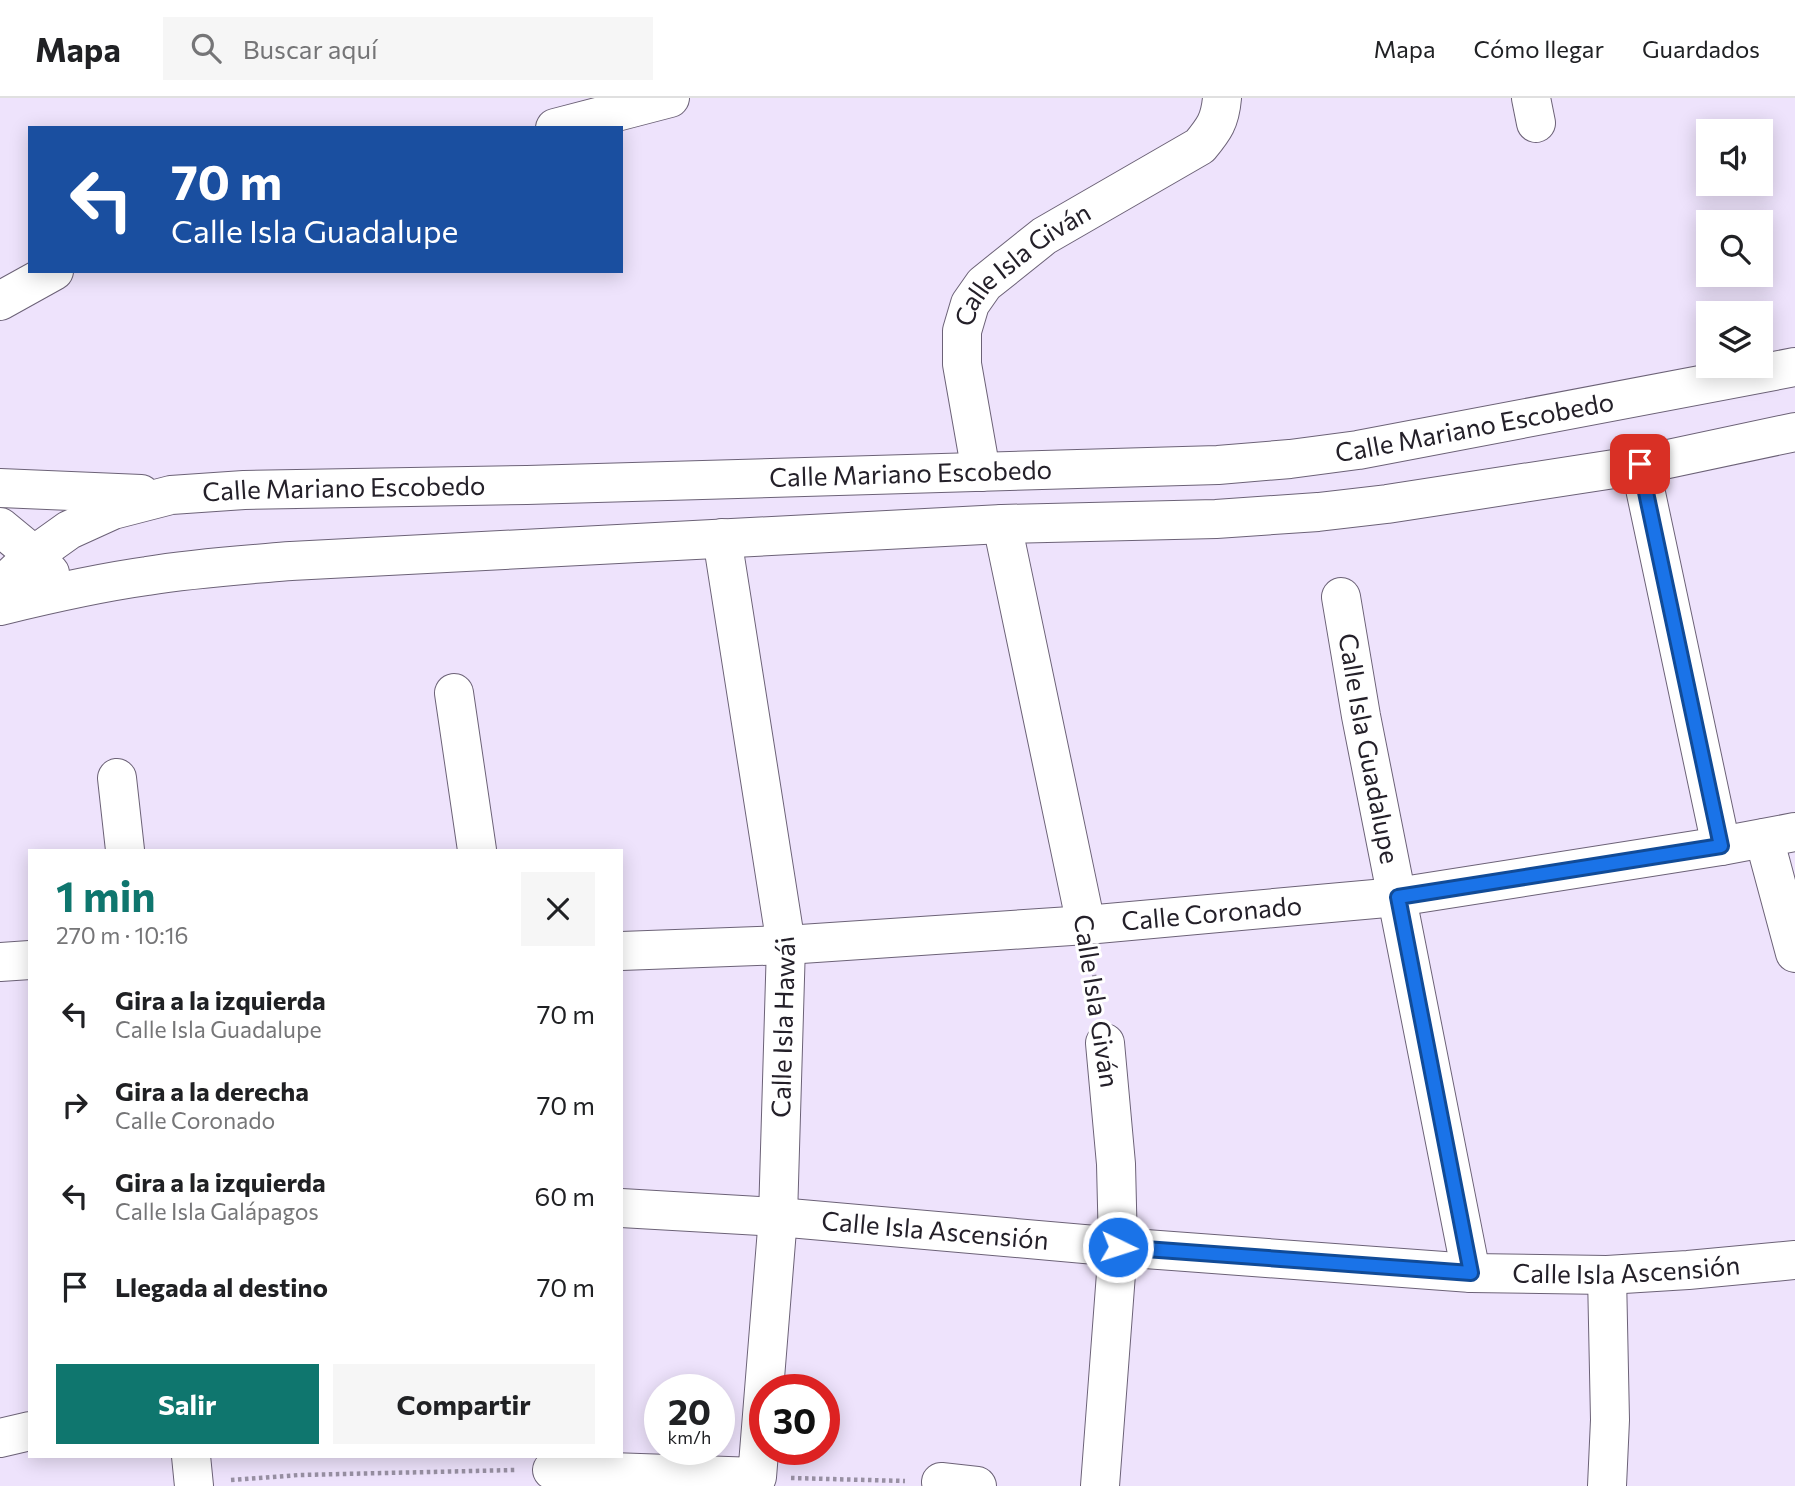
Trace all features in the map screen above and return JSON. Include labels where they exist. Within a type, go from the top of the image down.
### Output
[{"type":"street","points":[[563,126],[670,98]]},
{"type":"street","name":"Calle Isla Giván","points":[[981,472],[962,364],[962,331],[970,304],[984,284],[1045,236],[1199,146],[1218,114]]},
{"type":"street","points":[[0,301],[50,273]]},
{"type":"street","name":"Calle Mariano Escobedo","points":[[0,587],[34,555],[69,530],[113,510],[171,495],[244,490],[527,485],[1218,465],[1358,450],[1795,367]]},
{"type":"street","name":"Calle Mariano Escobedo","points":[[0,606],[147,576],[291,561],[1002,524],[1203,519],[1318,512],[1387,504],[1640,464],[1795,432]]},
{"type":"street","points":[[1640,464],[1721,846]]},
{"type":"street","points":[[0,488],[171,495]]},
{"type":"street","name":"Calle Isla Giván","points":[[1002,524],[1086,925]]},
{"type":"street","points":[[0,527],[34,555],[65,591]]},
{"type":"street","name":"Calle Isla Hawái","points":[[722,538],[786,945],[778,1217],[757,1477]]},
{"type":"street","name":"Calle Isla Guadalupe","points":[[1341,597],[1364,729],[1471,1273]]},
{"type":"street","points":[[454,693],[478,849]]},
{"type":"street","points":[[117,778],[125,849]]},
{"type":"street","points":[[1780,835],[1795,953]]},
{"type":"street","name":"Calle Coronado","points":[[623,951],[786,945],[1086,925],[1398,897],[1780,835]]},
{"type":"street","points":[[0,962],[28,960]]},
{"type":"street","name":"Calle Isla Giván","points":[[1100,1486],[1118,1247],[1116,1164],[1105,1043]]},
{"type":"street","name":"Calle Isla Ascensión","points":[[623,1208],[778,1217],[1118,1247],[1471,1273],[1607,1275],[1795,1260]]},
{"type":"street","points":[[1607,1275],[1610,1420],[1607,1486]]},
{"type":"street","points":[[0,1438],[28,1431]]},
{"type":"street","points":[[552,1470],[757,1477]]},
{"type":"path","name":"Calle Isla Giván","points":[[1086,925],[1105,1043]]},
{"type":"path","points":[[193,1475],[552,1470]]},
{"type":"path","points":[[757,1477],[959,1484]]},
{"type":"route","points":[[1118,1247],[1471,1273],[1398,897],[1721,846],[1640,464]]}]
